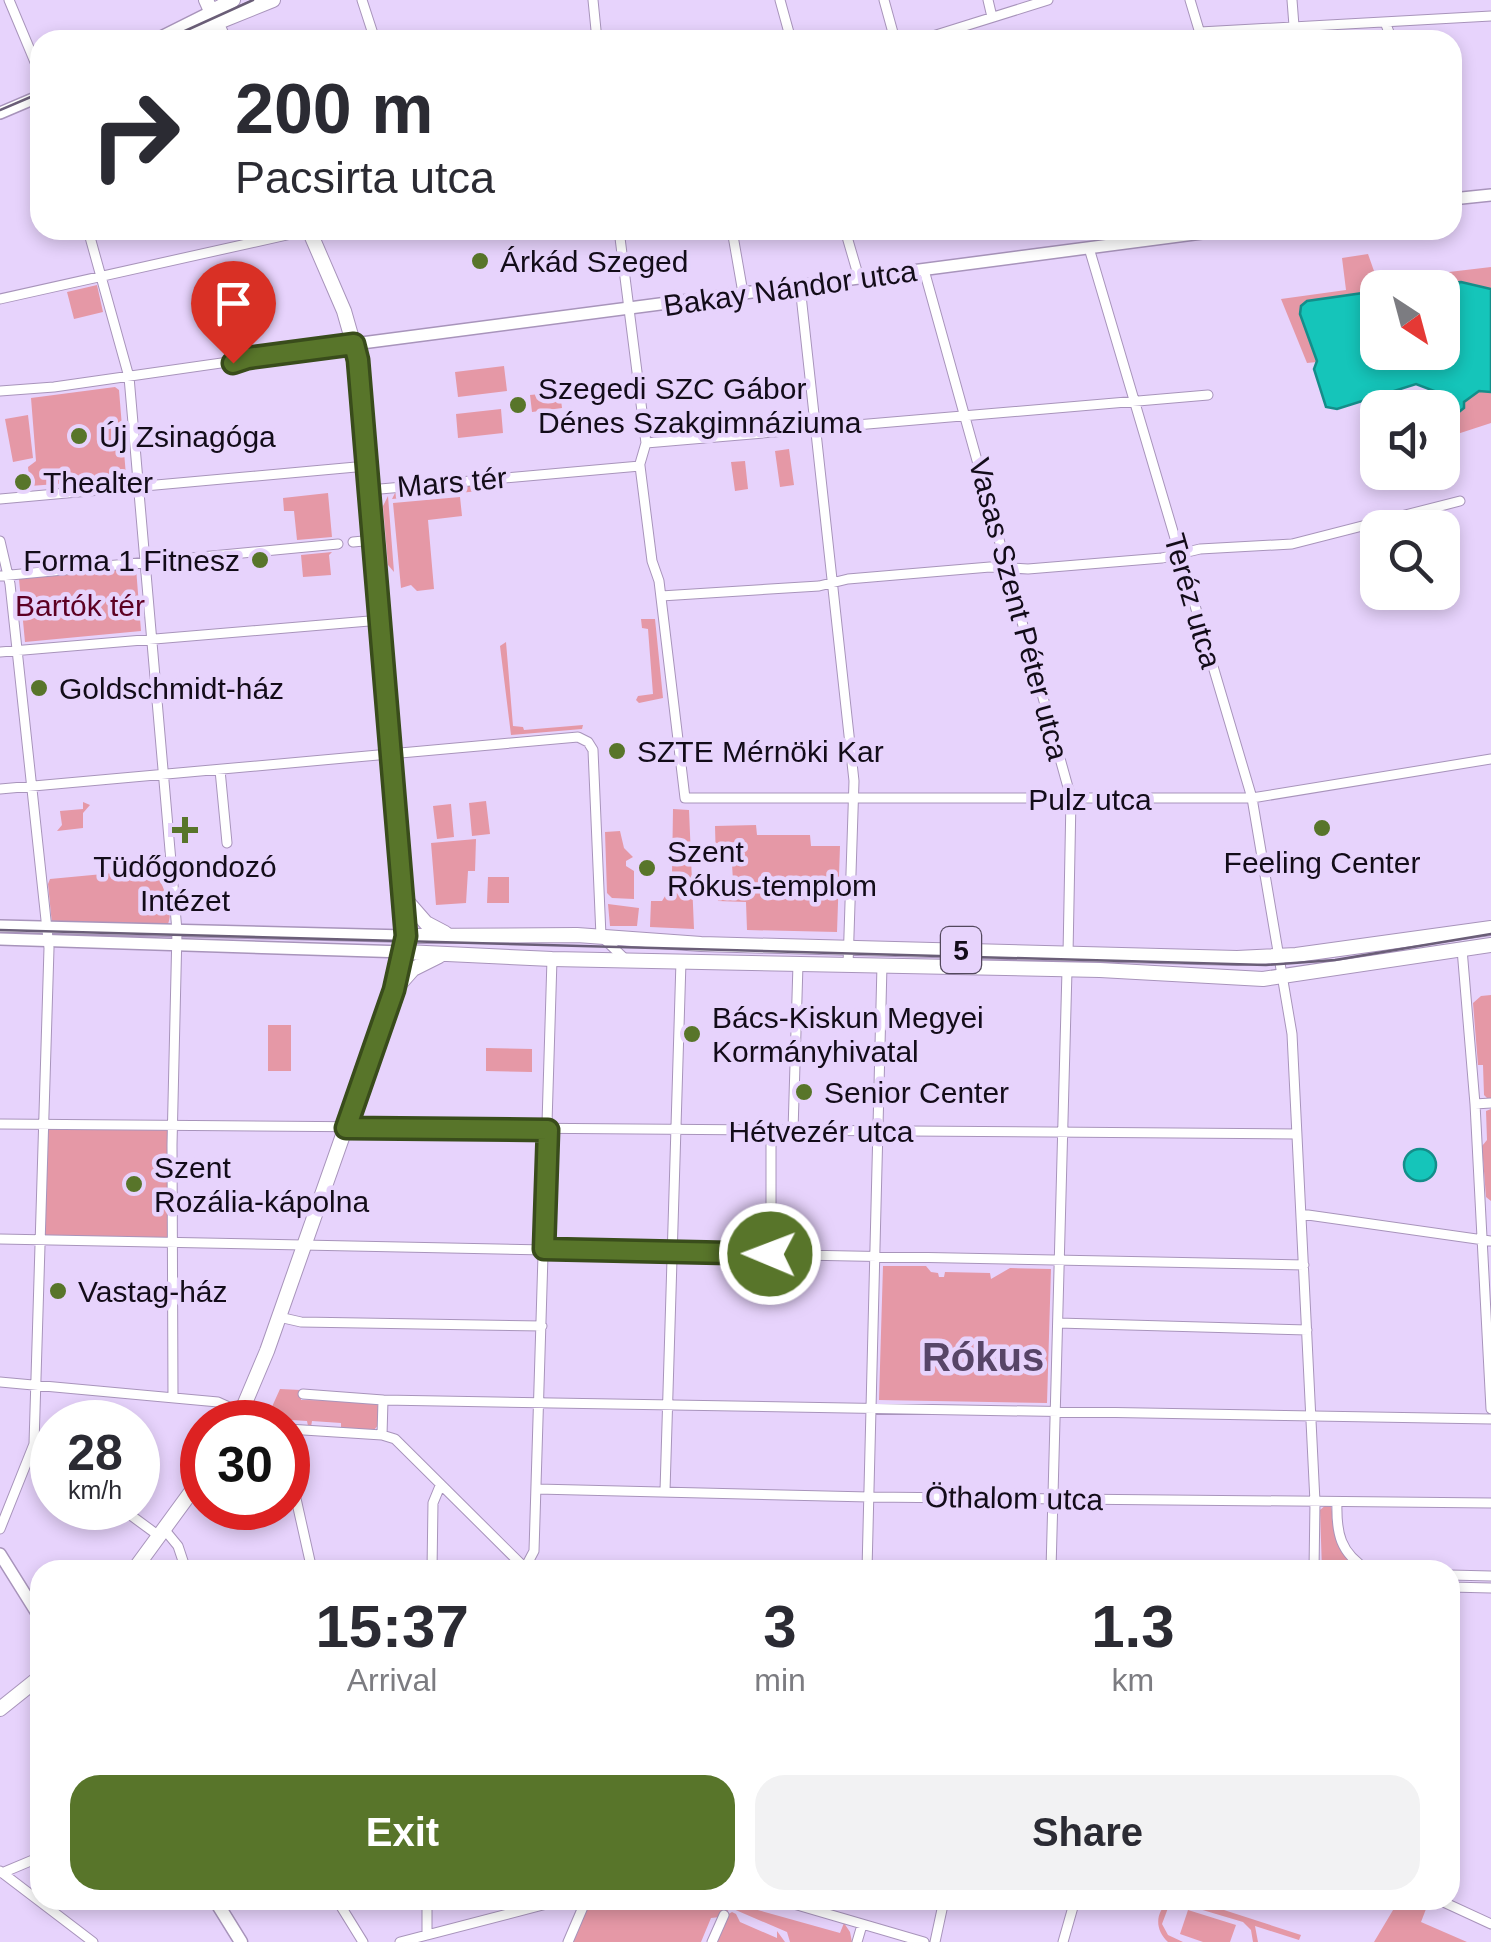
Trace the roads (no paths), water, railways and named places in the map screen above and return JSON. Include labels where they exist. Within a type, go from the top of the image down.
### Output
[{"type":"main road","points":[[211,12],[233,0]]},
{"type":"main road","points":[[211,12],[244,12],[273,0]]},
{"type":"main road","points":[[231,30],[244,12]]},
{"type":"main road","points":[[313,240],[354,344],[369,490]]},
{"type":"main road","name":"Mars tér","points":[[247,1400],[346,1128],[406,944],[369,490]]},
{"type":"main road","points":[[404,898],[426,923],[450,935]]},
{"type":"main road","name":"5","points":[[406,944],[440,955],[882,965],[1279,957],[1491,928]]},
{"type":"main road","name":"5","points":[[406,944],[450,935],[600,936],[701,944],[848,946],[1067,962],[1213,978],[1284,978],[1491,945]]},
{"type":"main road","points":[[394,990],[414,969],[440,955]]},
{"type":"main road","points":[[141,1560],[180,1507]]},
{"type":"main road","points":[[6,1704],[30,1685]]},
{"type":"main road","points":[[6,1704],[30,1694]]},
{"type":"main road","points":[[221,1910],[242,1942]]},
{"type":"street","points":[[9,0],[30,50]]},
{"type":"street","points":[[362,0],[372,30]]},
{"type":"street","points":[[592,0],[596,30]]},
{"type":"street","points":[[780,0],[788,30]]},
{"type":"street","points":[[884,0],[892,30]]},
{"type":"street","points":[[988,0],[992,17]]},
{"type":"street","points":[[951,30],[1048,0]]},
{"type":"street","points":[[1190,0],[1199,30]]},
{"type":"street","points":[[1292,0],[1295,30]]},
{"type":"street","points":[[175,30],[211,12]]},
{"type":"street","points":[[188,30],[211,12]]},
{"type":"street","points":[[1257,30],[1490,16],[1491,31]]},
{"type":"street","points":[[1386,22],[1389,30]]},
{"type":"street","points":[[0,106],[30,93]]},
{"type":"street","points":[[0,114],[30,100]]},
{"type":"street","points":[[1462,198],[1491,195]]},
{"type":"street","points":[[91,240],[129,377],[177,931],[172,1126],[173,1397]]},
{"type":"street","points":[[0,299],[264,240]]},
{"type":"street","points":[[620,240],[646,443],[640,466],[660,596],[937,571],[1028,569],[1193,552],[1218,554],[1301,542],[1460,500]]},
{"type":"street","points":[[734,240],[743,293]]},
{"type":"street","points":[[848,240],[859,278]]},
{"type":"street","name":"Bakay Nándor utca","points":[[354,344],[1149,240]]},
{"type":"street","name":"Teréz utca","points":[[1089,248],[1135,402],[1174,554],[1252,798],[1284,978],[1290,1015],[1304,1266],[1316,1560]]},
{"type":"street","name":"Vasas Szent Péter utca","points":[[924,270],[966,416],[1002,569],[1071,798],[1051,1560]]},
{"type":"street","points":[[800,286],[853,798],[848,965]]},
{"type":"street","points":[[0,392],[354,344]]},
{"type":"street","points":[[646,443],[1208,395]]},
{"type":"street","points":[[0,500],[366,466]]},
{"type":"street","name":"Mars tér","points":[[369,490],[640,466]]},
{"type":"street","points":[[0,540],[48,940],[35,1400]]},
{"type":"street","points":[[352,542],[374,540]]},
{"type":"street","points":[[4,576],[338,544]]},
{"type":"street","name":"Pulz utca","points":[[660,596],[685,798],[1252,798],[1491,759]]},
{"type":"street","points":[[0,652],[381,620]]},
{"type":"street","points":[[0,788],[578,737],[593,750],[600,936],[624,958]]},
{"type":"street","points":[[220,770],[226,843]]},
{"type":"street","points":[[0,926],[406,944]]},
{"type":"street","points":[[0,940],[177,945],[406,944]]},
{"type":"street","points":[[1462,949],[1487,1241],[1491,1410]]},
{"type":"street","points":[[530,1560],[534,1551],[537,1489],[552,959]]},
{"type":"street","points":[[665,1492],[681,961]]},
{"type":"street","points":[[793,1131],[798,964]]},
{"type":"street","points":[[868,1560],[882,965]]},
{"type":"street","points":[[1475,1104],[1491,1104]]},
{"type":"street","name":"Hétvezér utca","points":[[0,1124],[1296,1134]]},
{"type":"street","points":[[770,1131],[770,1254]]},
{"type":"street","points":[[1301,1214],[1487,1241]]},
{"type":"street","points":[[0,1239],[1304,1266]]},
{"type":"street","points":[[279,1316],[301,1322],[542,1326]]},
{"type":"street","points":[[1058,1323],[1307,1330]]},
{"type":"street","points":[[0,1382],[200,1400]]},
{"type":"street","points":[[303,1394],[383,1400],[668,1406],[1491,1419]]},
{"type":"street","points":[[382,1435],[383,1400]]},
{"type":"street","points":[[310,1430],[395,1439],[517,1560]]},
{"type":"street","points":[[0,1528],[30,1454]]},
{"type":"street","points":[[432,1560],[433,1503],[440,1486]]},
{"type":"street","name":"Öthalom utca","points":[[537,1489],[869,1497],[1491,1503]]},
{"type":"street","points":[[1337,1502],[1339,1540],[1355,1560]]},
{"type":"street","points":[[159,1530],[178,1546],[183,1560]]},
{"type":"street","points":[[303,1530],[310,1560]]},
{"type":"street","points":[[0,1554],[30,1602]]},
{"type":"street","points":[[1460,1575],[1491,1576]]},
{"type":"street","points":[[1460,1587],[1491,1588]]},
{"type":"street","points":[[1,1873],[30,1861]]},
{"type":"street","points":[[1,1873],[30,1895]]},
{"type":"street","points":[[50,1910],[92,1942]]},
{"type":"street","points":[[343,1910],[363,1942]]},
{"type":"street","points":[[426,1935],[427,1910]]},
{"type":"street","points":[[400,1942],[523,1910]]},
{"type":"street","points":[[568,1942],[582,1910]]},
{"type":"street","points":[[813,1910],[924,1942]]},
{"type":"street","points":[[935,1942],[942,1910]]},
{"type":"street","points":[[1063,1942],[1072,1910]]},
{"type":"street","points":[[1460,1910],[1491,1924]]},
{"type":"street","points":[[712,1942],[724,1915]]},
{"type":"street","points":[[856,1942],[862,1925]]},
{"type":"tram line","points":[[187,30],[253,0]]},
{"type":"tram line","points":[[0,110],[30,97]]},
{"type":"tram line","points":[[0,930],[1266,965],[1335,960],[1491,934]]},
{"type":"place","name":"Árkád Szeged","points":[[480,261]]},
{"type":"place","name":"Szegedi SZC Gábor Dénes Szakgimnáziuma","points":[[518,405]]},
{"type":"place","name":"Új Zsinagóga","points":[[79,436]]},
{"type":"place","name":"Thealter","points":[[23,482]]},
{"type":"place","name":"Forma 1 Fitnesz","points":[[260,560]]},
{"type":"place","name":"Goldschmidt-ház","points":[[39,688]]},
{"type":"place","name":"SZTE Mérnöki Kar","points":[[617,751]]},
{"type":"place","name":"Feeling Center","points":[[1322,828]]},
{"type":"place","name":"Tüdőgondozó Intézet","points":[[185,830]]},
{"type":"place","name":"Szent Rókus-templom","points":[[647,868]]},
{"type":"place","name":"Bács-Kiskun Megyei Kormányhivatal","points":[[692,1034]]},
{"type":"place","name":"Senior Center","points":[[804,1092]]},
{"type":"place","name":"Szent Rozália-kápolna","points":[[134,1184]]},
{"type":"place","name":"Vastag-ház","points":[[58,1291]]},
{"type":"district","name":"Rókus","points":[[983,1357]]},
{"type":"park label","name":"Bartók tér","points":[[80,605]]}]
